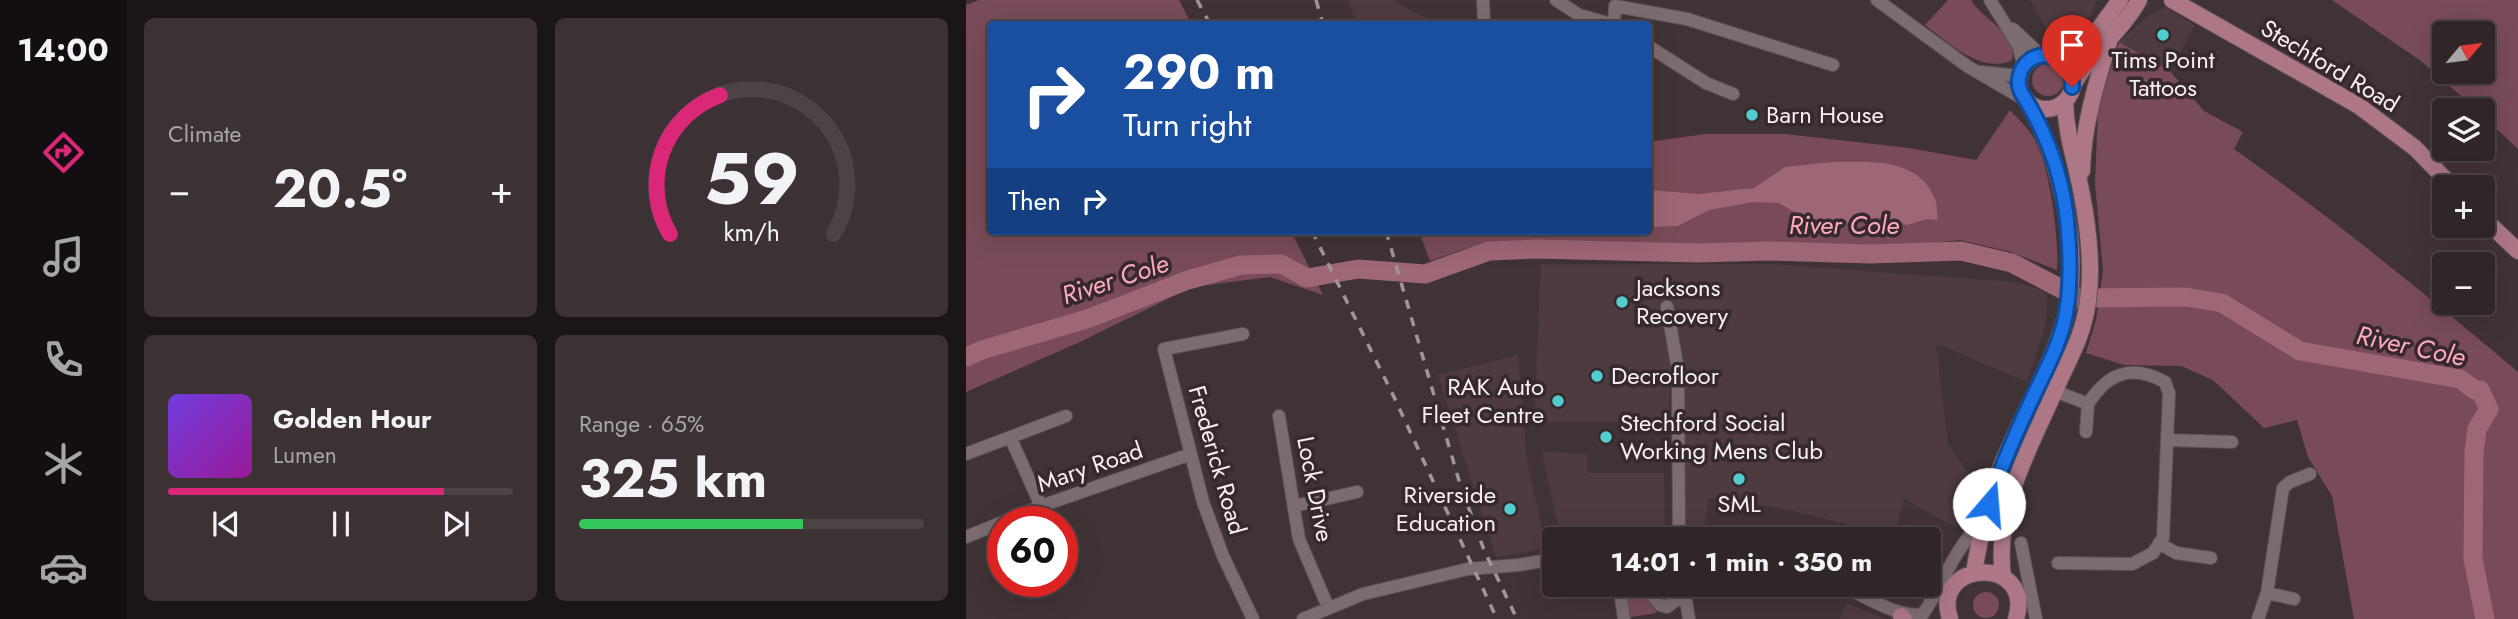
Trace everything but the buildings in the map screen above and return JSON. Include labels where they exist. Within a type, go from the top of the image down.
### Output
[{"type":"main road","points":[[2092,34],[2108,0]]},
{"type":"main road","points":[[1974,572],[1979,526],[2000,471],[2044,376],[2066,315],[2070,277],[2065,208],[2058,178],[2049,146],[2021,93],[2021,71],[2032,59],[2050,57],[2092,34],[2104,24],[2120,0]]},
{"type":"main road","points":[[2081,191],[2066,129],[2064,102],[2080,71],[2109,42],[2139,0]]},
{"type":"main road","name":"Stechford Road","points":[[2172,0],[2359,106],[2415,148],[2441,175]]},
{"type":"main road","points":[[2003,578],[2001,534],[2009,500],[2081,337],[2090,278],[2081,191],[2082,143],[2096,82],[2109,42]]},
{"type":"main road","points":[[2050,57],[2071,74],[2072,87]]},
{"type":"main road","points":[[2026,101],[2045,109],[2064,102]]},
{"type":"main road","points":[[2495,229],[2518,251]]},
{"type":"main road","points":[[1948,618],[1948,601],[1952,588],[1962,578],[1984,571],[2003,578],[2012,586],[2019,610],[2016,619]]},
{"type":"street","points":[[1483,0],[1484,21]]},
{"type":"street","points":[[1556,0],[1578,15],[1601,21]]},
{"type":"street","points":[[1877,0],[1978,72],[2026,101]]},
{"type":"street","points":[[1978,72],[2021,71],[2018,45],[1990,0]]},
{"type":"street","points":[[1613,21],[1615,5],[1688,19],[1833,65]]},
{"type":"street","points":[[2002,20],[2050,57]]},
{"type":"street","points":[[1652,49],[1706,83],[1733,94]]},
{"type":"street","points":[[1667,307],[1678,370],[1679,527]]},
{"type":"street","name":"Frederick Road","points":[[1243,334],[1164,349],[1203,502],[1219,545],[1253,619]]},
{"type":"street","points":[[2058,563],[2132,564],[2153,553],[2163,538],[2169,393],[2165,382],[2154,375],[2125,372],[2111,379],[2088,404],[2086,432]]},
{"type":"street","points":[[2055,391],[2088,404]]},
{"type":"street","points":[[966,454],[1066,416]]},
{"type":"street","name":"Lock Drive","points":[[1279,416],[1299,539],[1328,607]]},
{"type":"street","points":[[1011,439],[1041,506]]},
{"type":"street","points":[[2167,440],[2232,442]]},
{"type":"street","name":"Mary Road","points":[[1041,506],[1191,454]]},
{"type":"street","points":[[2258,619],[2267,593],[2283,488],[2290,482],[2310,474]]},
{"type":"street","points":[[1294,506],[1357,492]]},
{"type":"street","points":[[1863,597],[1903,618],[1923,614],[1954,556],[1979,526]]},
{"type":"street","name":"Mary Road","points":[[966,537],[987,528]]},
{"type":"street","points":[[2021,543],[2020,559],[2036,619]]},
{"type":"street","points":[[2159,544],[2176,553],[2211,558]]},
{"type":"street","points":[[1303,619],[1363,594],[1468,569],[1542,561]]},
{"type":"street","points":[[2267,593],[2294,599]]},
{"type":"street","points":[[1622,597],[1624,619]]},
{"type":"street","points":[[1653,597],[1660,605],[1667,607],[1679,597]]},
{"type":"street","points":[[1686,597],[1689,619]]},
{"type":"shaded area","points":[[979,0],[1179,0],[1190,21],[987,21],[987,235],[1293,235],[1323,295],[1270,277],[1192,287],[1080,342],[966,392],[966,5]]},
{"type":"shaded area","points":[[1349,0],[1393,0],[1419,15],[1440,21],[1355,21]]},
{"type":"shaded area","points":[[1948,0],[1971,0],[2010,42],[2012,60],[2001,64],[1977,60],[1955,48],[1925,25]]},
{"type":"shaded area","points":[[2030,0],[2097,0],[2090,18],[2077,36],[2060,41],[2048,31]]},
{"type":"shaded area","points":[[2332,0],[2518,0],[2518,149],[2495,127],[2495,98],[2463,98],[2447,84],[2496,84],[2496,21],[2432,21],[2432,71]]},
{"type":"shaded area","points":[[2165,7],[2195,25],[2170,71],[2119,42],[2148,16]]},
{"type":"shaded area","points":[[2119,42],[2170,71],[2204,111],[2243,132],[2234,149],[2307,202],[2432,300],[2432,315],[2450,315],[2518,372],[2518,619],[2354,619],[2332,496],[2308,457],[2297,420],[2264,428],[2213,380],[2181,366],[2124,365],[2086,353],[2096,320],[2103,271],[2095,183],[2098,110]]},
{"type":"shaded area","points":[[2048,64],[2059,69],[2064,80],[2059,91],[2048,96],[2037,91],[2032,80],[2037,69]]},
{"type":"shaded area","points":[[2010,110],[2032,135],[2044,163],[2055,220],[2057,270],[2011,252],[1960,240],[1889,248],[1842,249],[1752,243],[1660,246],[1523,243],[1468,248],[1430,261],[1420,235],[1652,235],[1652,142],[1705,134],[1785,134],[1909,148],[1976,160]]},
{"type":"shaded area","points":[[1862,162],[1905,169],[1927,185],[1935,199],[1938,220],[1927,219],[1907,225],[1885,217],[1842,224],[1811,222],[1779,203],[1753,202],[1709,210],[1678,226],[1652,227],[1652,190],[1699,194],[1754,188],[1785,167]]},
{"type":"shaded area","points":[[1541,264],[1768,264],[2016,282],[2047,292],[2046,323],[2027,382],[1936,345],[1948,444],[1970,476],[1982,487],[1960,486],[1956,497],[1968,509],[1957,528],[1904,499],[1896,527],[1858,527],[1789,510],[1709,498],[1704,527],[1686,527],[1684,368],[1671,366],[1668,422],[1534,422]]},
{"type":"shaded area","points":[[1518,355],[1527,462],[1542,529],[1542,549],[1496,557],[1438,375]]},
{"type":"shaded area","points":[[1542,452],[1587,454],[1587,473],[1664,473],[1665,527],[1558,527]]},
{"type":"shaded area","points":[[1986,592],[1995,596],[1999,605],[1995,614],[1986,618],[1977,614],[1973,605],[1977,596]]},
{"type":"shaded area","points":[[1628,597],[1647,597],[1657,613],[1631,617],[1626,606]]},
{"type":"shaded area","points":[[1847,603],[1885,619],[1839,619]]},
{"type":"waterway","name":"River Cole","points":[[966,357],[1087,319],[1188,280],[1241,265],[1281,264],[1307,278],[1358,269],[1425,274],[1489,251],[1535,249],[1870,254],[1961,251],[2012,263],[2079,298],[2186,297],[2222,303],[2300,351],[2460,379],[2475,390],[2480,390],[2489,409],[2477,429],[2474,452],[2473,559],[2485,619]]},
{"type":"railway","points":[[1197,0],[1208,21]]},
{"type":"railway","points":[[1316,0],[1322,21]]},
{"type":"railway","points":[[1314,235],[1394,397],[1497,619]]},
{"type":"railway","points":[[1387,235],[1460,484],[1484,550],[1517,619]]},
{"type":"place","name":"Tims Point Tattoos","points":[[2163,35]]},
{"type":"place","name":"Barn House","points":[[1752,115]]},
{"type":"place","name":"Jacksons Recovery","points":[[1622,302]]},
{"type":"place","name":"Decrofloor","points":[[1597,376]]},
{"type":"place","name":"RAK Auto Fleet Centre","points":[[1558,401]]},
{"type":"place","name":"Stechford Social Working Mens Club","points":[[1606,437]]},
{"type":"place","name":"SML","points":[[1739,479]]},
{"type":"place","name":"Riverside Education","points":[[1510,509]]},
{"type":"route","points":[[1989,504],[2000,471],[2044,376],[2060,333],[2066,315],[2070,277],[2069,238],[2058,178],[2038,120],[2021,93],[2019,76],[2027,62],[2042,55],[2051,56],[2059,59],[2068,68],[2073,80],[2072,87]]}]
